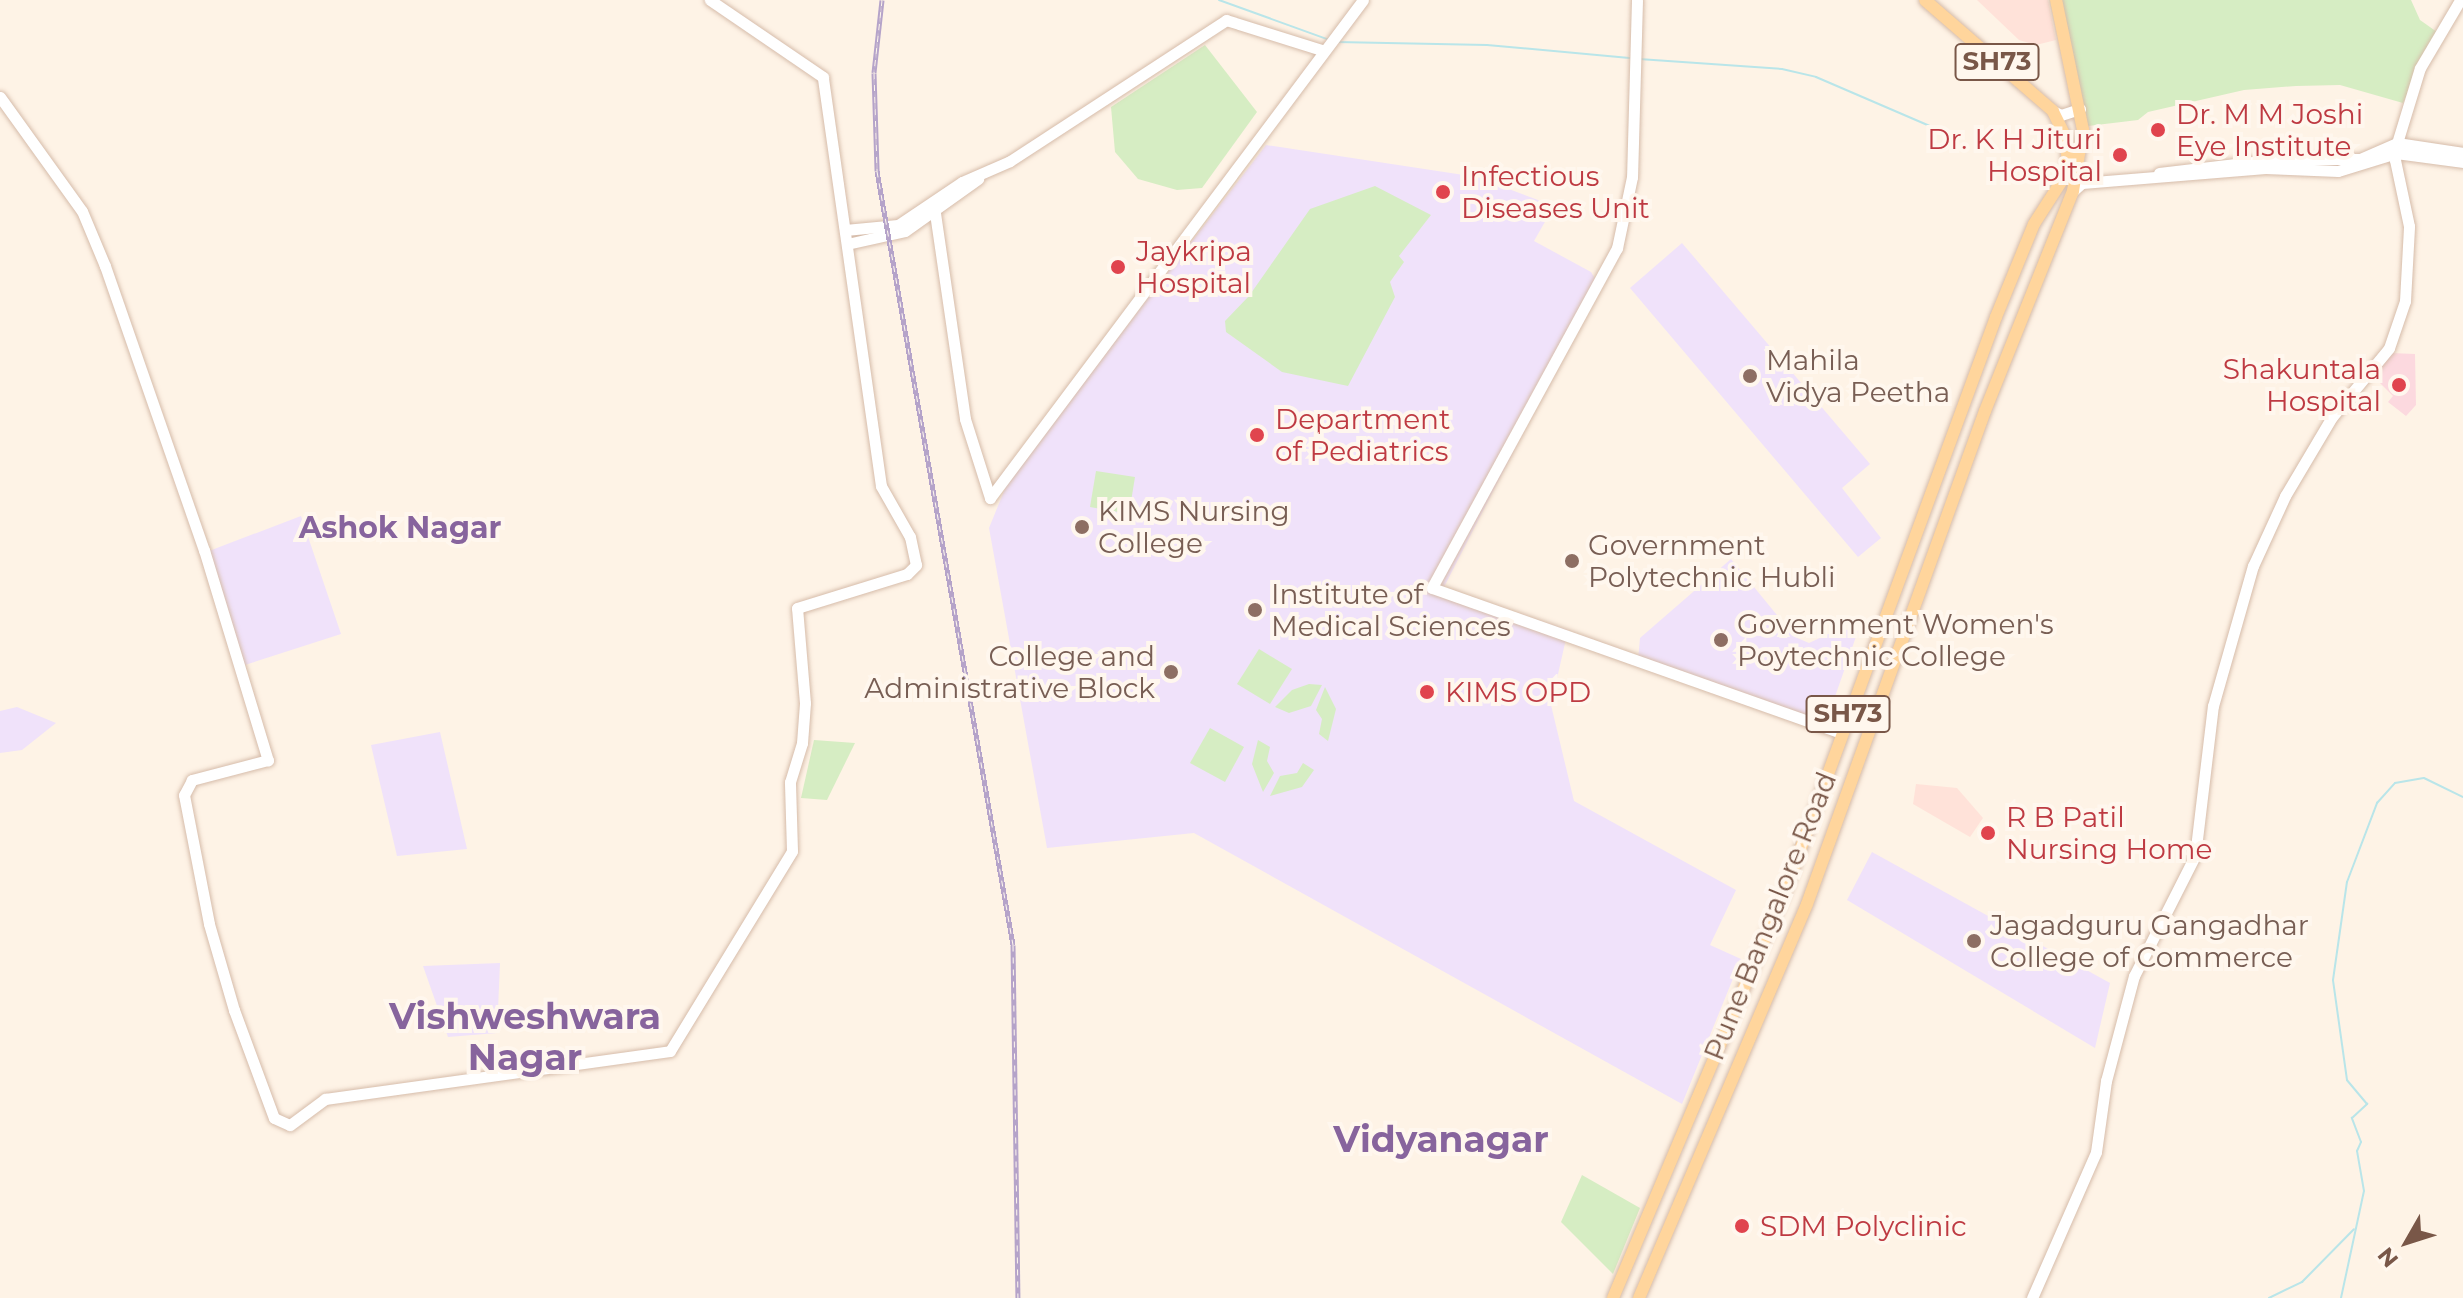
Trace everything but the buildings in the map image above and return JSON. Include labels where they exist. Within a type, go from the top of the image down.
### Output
[{"type":"main road","name":"Pune Bangalore Road","points":[[1639,1298],[1807,904],[1985,411],[2073,191],[2066,138],[2053,111],[1925,0]]},
{"type":"main road","name":"SH73","points":[[2056,0],[2080,109]]},
{"type":"main road","name":"Pune Bangalore Road","points":[[1613,1298],[1788,883],[1987,339],[2034,224],[2072,170],[2083,137],[2080,109]]},
{"type":"street","points":[[0,97],[82,211],[105,266],[204,550],[268,760],[192,780],[184,795],[209,924],[234,1010],[278,1124],[290,1125],[325,1099],[670,1051],[792,851],[790,782],[802,743],[805,703],[797,608],[907,574],[917,561],[881,486],[823,77],[710,0]]},
{"type":"street","points":[[935,213],[965,419],[990,498],[1200,223],[1323,48],[1363,0]]},
{"type":"street","points":[[1637,0],[1632,72],[1632,177],[1617,248],[1432,588],[1842,733]]},
{"type":"street","points":[[2032,1298],[2096,1152],[2106,1081],[2138,965],[2195,856],[2213,706],[2253,566],[2285,496],[2332,417],[2389,348],[2405,301],[2408,215],[2396,152],[2420,68],[2460,0]]},
{"type":"street","points":[[847,244],[905,231],[935,213],[981,175],[1226,20],[1323,48]]},
{"type":"street","points":[[2053,111],[2061,115],[2080,109]]},
{"type":"street","points":[[2396,152],[2463,162]]},
{"type":"street","points":[[2073,191],[2082,183],[2101,180],[2265,168],[2338,171],[2396,152],[2463,153]]},
{"type":"street","points":[[2072,170],[2101,180]]},
{"type":"street","points":[[845,230],[898,225],[962,182],[981,175]]},
{"type":"shaded area","points":[[1977,0],[2048,0],[2056,40],[2036,45],[2019,40]]},
{"type":"shaded area","name":"Institute of Medical Sciences","points":[[1266,145],[1477,177],[1554,206],[1534,241],[1591,272],[1599,285],[1443,589],[1568,630],[1551,705],[1574,801],[1736,890],[1710,945],[1741,959],[1682,1104],[1194,833],[1047,848],[989,528],[1009,479]]},
{"type":"shaded area","name":"Mahila Vidya Peetha","points":[[1682,243],[1870,464],[1842,488],[1881,538],[1858,557],[1630,288]]},
{"type":"shaded area","name":"Shakuntala Hospital","points":[[2391,353],[2415,354],[2416,405],[2406,416],[2388,402],[2393,396],[2370,373]]},
{"type":"shaded area","points":[[301,516],[341,634],[245,665],[209,551]]},
{"type":"shaded area","name":"Government Women's Poytechnic College","points":[[1731,559],[1795,637],[1809,643],[1839,629],[1858,631],[1825,725],[1638,660],[1640,638]]},
{"type":"shaded area","points":[[17,707],[56,723],[22,750],[0,753],[0,711]]},
{"type":"shaded area","points":[[440,732],[467,849],[397,856],[371,745]]},
{"type":"shaded area","points":[[1916,784],[1957,788],[1983,818],[1970,837],[1913,804]]},
{"type":"shaded area","name":"Jagadguru Gangadhar College of Commerce","points":[[1872,852],[2110,983],[2095,1048],[1847,900]]},
{"type":"shaded area","points":[[500,963],[497,1033],[448,1037],[423,966]]},
{"type":"green space","points":[[2059,0],[2411,0],[2420,20],[2437,32],[2403,103],[2340,85],[2296,86],[2244,90],[2148,112],[2138,120],[2088,126]]},
{"type":"green space","points":[[1205,45],[1257,112],[1202,188],[1177,190],[1138,179],[1115,152],[1111,107]]},
{"type":"green space","points":[[1375,186],[1431,215],[1399,256],[1404,262],[1390,282],[1395,297],[1348,386],[1282,372],[1226,332],[1225,321],[1249,296],[1310,209]]},
{"type":"green space","points":[[1096,471],[1135,477],[1129,514],[1090,507]]},
{"type":"green space","points":[[1259,649],[1292,669],[1270,704],[1237,684]]},
{"type":"green space","points":[[1309,684],[1322,685],[1311,706],[1289,713],[1275,707],[1292,690]]},
{"type":"green space","points":[[1325,687],[1336,709],[1328,741],[1319,734],[1322,719],[1316,710]]},
{"type":"green space","points":[[1210,728],[1244,747],[1225,782],[1190,763]]},
{"type":"green space","points":[[814,740],[855,743],[827,800],[801,798]]},
{"type":"green space","points":[[1258,740],[1270,747],[1267,761],[1274,773],[1263,792],[1252,764]]},
{"type":"green space","points":[[1303,763],[1314,770],[1302,787],[1270,796],[1280,776],[1297,773]]},
{"type":"green space","points":[[1582,1175],[1640,1208],[1613,1274],[1561,1222]]},
{"type":"waterway","points":[[1219,0],[1327,39]]},
{"type":"waterway","points":[[1337,42],[1487,45],[1629,58]]},
{"type":"waterway","points":[[1639,59],[1782,69],[1816,77],[1939,130]]},
{"type":"waterway","points":[[2341,1298],[2364,1191],[2357,1151],[2361,1142],[2352,1118],[2367,1104],[2347,1080],[2333,980],[2347,882],[2377,803],[2395,783],[2424,778],[2463,797]]},
{"type":"waterway","points":[[2269,1298],[2302,1282],[2354,1229]]},
{"type":"railway","points":[[882,0],[874,73],[877,171],[1013,945],[1018,1298]]},
{"type":"place","name":"Dr. M M Joshi Eye Institute","points":[[2158,130]]},
{"type":"place","name":"Dr. K H Jituri Hospital","points":[[2120,155]]},
{"type":"place","name":"Infectious Diseases Unit","points":[[1443,192]]},
{"type":"place","name":"Jaykripa Hospital","points":[[1118,267]]},
{"type":"place","name":"Mahila Vidya Peetha","points":[[1750,376]]},
{"type":"place","name":"Shakuntala Hospital","points":[[2399,385]]},
{"type":"place","name":"Department of Pediatrics","points":[[1257,435]]},
{"type":"place","name":"KIMS Nursing College","points":[[1082,527]]},
{"type":"place","name":"Government Polytechnic Hubli","points":[[1572,561]]},
{"type":"place","name":"Institute of Medical Sciences","points":[[1255,610]]},
{"type":"place","name":"Government Women's Poytechnic College","points":[[1721,640]]},
{"type":"place","name":"College and Administrative Block","points":[[1171,672]]},
{"type":"place","name":"KIMS OPD","points":[[1427,692]]},
{"type":"place","name":"R B Patil Nursing Home","points":[[1988,833]]},
{"type":"place","name":"Jagadguru Gangadhar College of Commerce","points":[[1974,941]]},
{"type":"place","name":"SDM Polyclinic","points":[[1742,1226]]},
{"type":"district","name":"Ashok Nagar","points":[[400,528]]},
{"type":"district","name":"Vishweshwara Nagar","points":[[525,1036]]},
{"type":"district","name":"Vidyanagar","points":[[1441,1140]]}]
